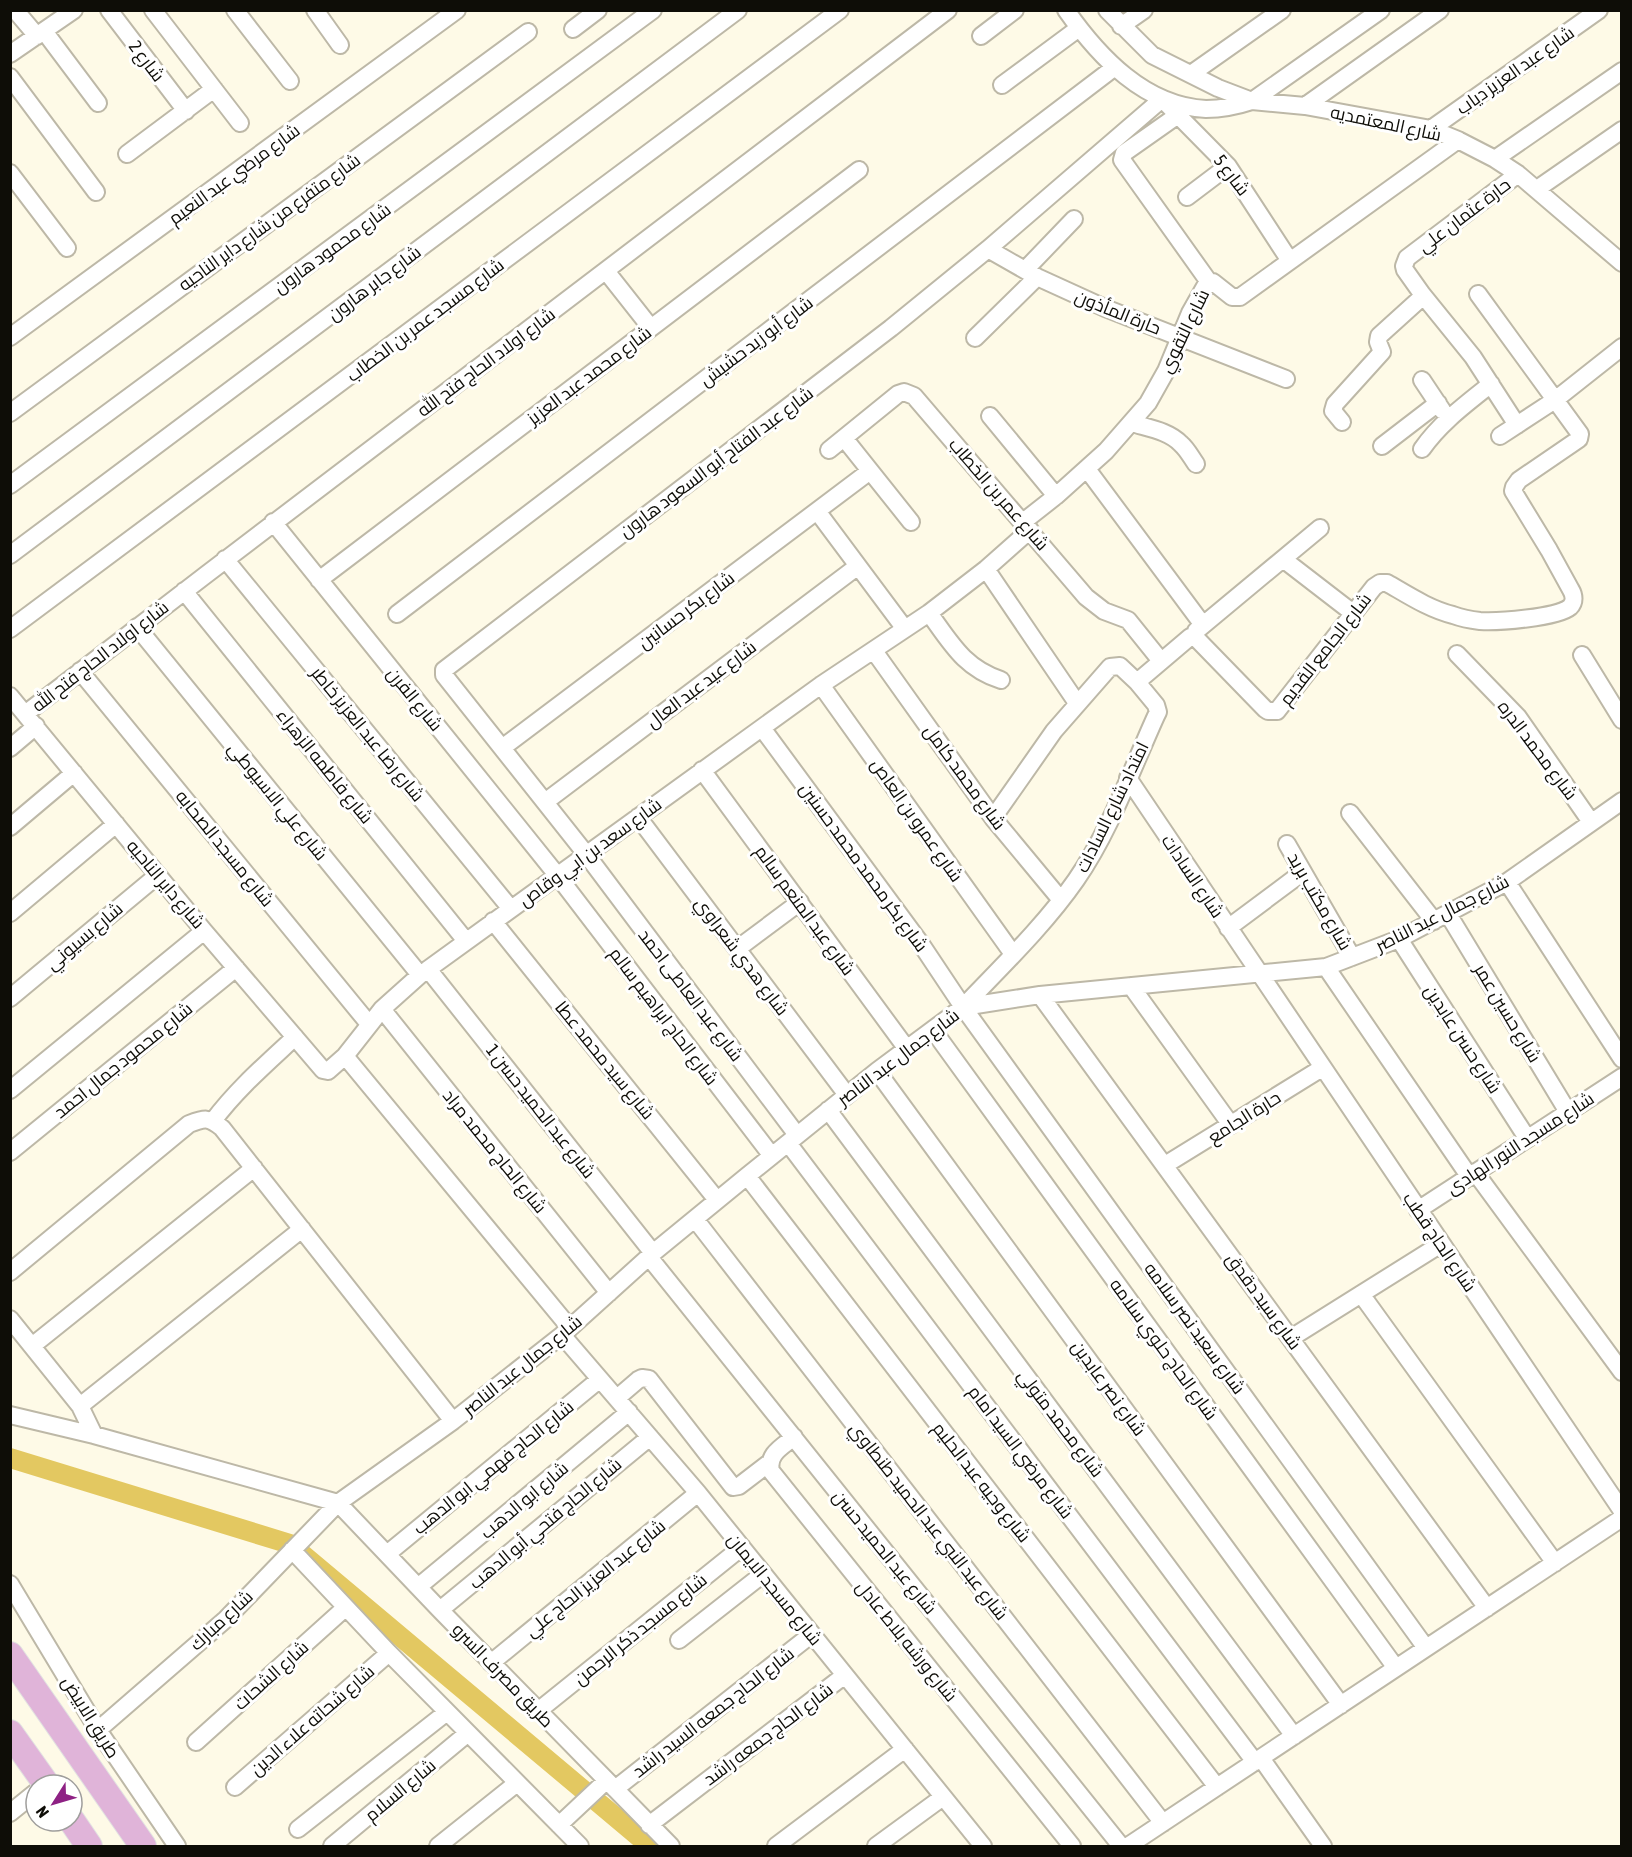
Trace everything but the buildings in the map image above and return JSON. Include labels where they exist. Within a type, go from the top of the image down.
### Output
[{"type":"main road","points":[[10,1654],[143,1846]]},
{"type":"main road","points":[[10,1733],[35,1773]]},
{"type":"street","points":[[15,10],[40,34],[99,103]]},
{"type":"street","points":[[10,54],[74,10]]},
{"type":"street","name":"شارع 2","points":[[109,10],[186,111]]},
{"type":"street","points":[[153,10],[240,123]]},
{"type":"street","points":[[235,10],[290,81]]},
{"type":"street","points":[[315,10],[340,45]]},
{"type":"street","name":"شارع مرضي عبد النعيم","points":[[10,337],[457,10]]},
{"type":"street","points":[[573,29],[598,10]]},
{"type":"street","name":"شارع محمود هارون","points":[[10,485],[653,10]]},
{"type":"street","name":"شارع جابر هارون","points":[[10,555],[738,10]]},
{"type":"street","name":"شارع مسجد عمر بن الخطاب","points":[[10,629],[840,10]]},
{"type":"street","name":"شارع اولاد الحاج فتح الله","points":[[10,748],[30,720],[80,671],[948,10]]},
{"type":"street","points":[[981,36],[1015,10]]},
{"type":"street","name":"شارع المعتمديه","points":[[1066,10],[1079,28],[1115,67],[1137,85],[1162,99],[1207,109],[1231,107],[1252,101]]},
{"type":"street","name":"شارع المعتمديه","points":[[1107,10],[1152,55],[1218,88],[1252,101],[1305,106],[1431,129],[1458,140],[1496,159],[1518,174],[1622,263]]},
{"type":"street","points":[[1121,26],[1144,10]]},
{"type":"street","points":[[1191,74],[1282,10]]},
{"type":"street","points":[[1252,101],[1381,10]]},
{"type":"street","points":[[1305,106],[1440,10]]},
{"type":"street","name":"شارع عبد العزيز دياب","points":[[1431,129],[1599,10]]},
{"type":"street","points":[[1002,85],[1079,28]]},
{"type":"street","name":"شارع متفرع من شارع داير الناحيه","points":[[10,413],[528,32]]},
{"type":"street","name":"شارع أبو زيد حشيش","points":[[397,614],[1115,67]]},
{"type":"street","points":[[1496,159],[1622,70]]},
{"type":"street","points":[[10,77],[96,192]]},
{"type":"street","points":[[127,153],[214,89]]},
{"type":"street","name":"شارع 5","points":[[1162,99],[1228,166],[1290,261]]},
{"type":"street","name":"شارع عبد الفتاح أبو السعود هارون","points":[[586,854],[444,675],[444,670],[891,328],[988,249],[1162,99]]},
{"type":"street","points":[[1178,115],[1124,153],[1122,160],[1209,282]]},
{"type":"street","points":[[1537,189],[1622,130]]},
{"type":"street","name":"شارع التقوي","points":[[874,651],[929,613],[986,569],[1056,496],[1087,469],[1132,423],[1148,402],[1166,371],[1190,312],[1209,282],[1215,283],[1232,297],[1237,298],[1458,140]]},
{"type":"street","points":[[1187,197],[1228,166]]},
{"type":"street","name":"شارع محمد عبد العزيز","points":[[320,580],[859,170]]},
{"type":"street","points":[[10,173],[67,248]]},
{"type":"street","name":"حارة عثمان علي","points":[[1517,424],[1473,357],[1422,294],[1404,266],[1407,258],[1518,174]]},
{"type":"street","points":[[975,338],[1031,274],[1074,219]]},
{"type":"street","name":"حارة المأذون","points":[[988,249],[1031,274],[1105,308],[1286,379]]},
{"type":"street","points":[[606,271],[651,328]]},
{"type":"street","points":[[1342,422],[1333,411],[1335,404],[1382,352],[1379,336],[1419,300],[1422,294]]},
{"type":"street","points":[[1478,294],[1555,399]]},
{"type":"street","points":[[1500,436],[1555,399],[1622,347]]},
{"type":"street","points":[[1422,380],[1448,419]]},
{"type":"street","points":[[1422,449],[1429,438],[1448,419],[1491,384]]},
{"type":"street","name":"شارع عمر بن الخطاب","points":[[829,450],[898,394],[909,393],[914,396],[1086,597],[1104,611],[1128,620],[1161,661]]},
{"type":"street","name":"شارع الجامع القديم","points":[[1198,631],[1197,638],[1265,709],[1273,712],[1280,708],[1376,584],[1383,582],[1425,605],[1451,615],[1478,621],[1533,618],[1569,607],[1574,596],[1550,550],[1513,491],[1519,480],[1580,436],[1555,399]]},
{"type":"street","points":[[1382,446],[1438,403]]},
{"type":"street","points":[[990,416],[1056,496]]},
{"type":"street","points":[[1132,423],[1174,438],[1196,464]]},
{"type":"street","points":[[844,438],[911,522]]},
{"type":"street","points":[[1087,469],[1198,631]]},
{"type":"street","name":"شارع بكر حسانين","points":[[502,748],[870,471]]},
{"type":"street","points":[[817,511],[905,629]]},
{"type":"street","name":"شارع الفرن","points":[[273,522],[557,875]]},
{"type":"street","points":[[993,818],[1054,731],[1110,667],[1120,666],[1137,682],[1320,528]]},
{"type":"street","name":"شارع رضا عبد العزيز خاطر","points":[[225,559],[511,909]]},
{"type":"street","points":[[1283,559],[1353,613]]},
{"type":"street","name":"شارع عيد عبد العال","points":[[545,802],[858,566]]},
{"type":"street","points":[[986,569],[1077,704]]},
{"type":"street","name":"شارع فاطمه الزهراء","points":[[184,591],[465,941]]},
{"type":"street","points":[[929,613],[971,665],[985,675],[1001,680]]},
{"type":"street","name":"شارع علي الاسيوطي","points":[[137,627],[424,972]]},
{"type":"street","name":"شارع سعد بن ابي وقاص","points":[[323,1070],[328,1071],[345,1056],[382,1009],[424,972],[821,685],[874,651]]},
{"type":"street","name":"شارع محمد كامل","points":[[874,651],[993,818],[1061,900]]},
{"type":"street","name":"شارع محمد الدره","points":[[1457,654],[1518,717],[1591,822]]},
{"type":"street","points":[[1582,655],[1622,720]]},
{"type":"street","name":"شارع مسجد الصحابه","points":[[80,671],[369,1024]]},
{"type":"street","name":"امتداد شارع السادات","points":[[963,1007],[1061,900],[1095,849],[1158,712],[1154,701],[1137,682]]},
{"type":"street","name":"شارع عمرو بن العاص","points":[[821,685],[1012,954]]},
{"type":"street","name":"شارع داير الناحيه","points":[[10,696],[204,931],[323,1070]]},
{"type":"street","name":"شارع بكر محمد محمد حسنين","points":[[762,728],[921,944],[963,1007]]},
{"type":"street","name":"شارع عبد المنعم سالم","points":[[702,770],[907,1049]]},
{"type":"street","points":[[10,827],[74,773]]},
{"type":"street","name":"شارع السادات","points":[[1128,778],[1258,973]]},
{"type":"street","name":"شارع جمال عبد الناصر","points":[[338,1503],[453,1421],[566,1332],[651,1255],[717,1200],[877,1071],[963,1007],[1040,995],[1326,967],[1399,939],[1507,882],[1591,822],[1620,805]]},
{"type":"street","name":"شارع حسين عمر","points":[[1350,813],[1441,917],[1568,1112]]},
{"type":"street","name":"شارع هدي شعراوي","points":[[638,817],[847,1095]]},
{"type":"street","points":[[10,912],[116,824]]},
{"type":"street","name":"شارع مكتب بريد","points":[[1287,844],[1352,957]]},
{"type":"street","name":"شارع عبد العاطى احمد","points":[[586,854],[792,1139]]},
{"type":"street","points":[[1228,928],[1303,872]]},
{"type":"street","name":"شارع بسيوني","points":[[10,998],[158,875]]},
{"type":"street","name":"شارع الحاج ابراهيم سالم","points":[[557,875],[772,1156]]},
{"type":"street","points":[[1507,882],[1622,1059]]},
{"type":"street","points":[[737,949],[800,902]]},
{"type":"street","name":"شارع سيد محمد عطا","points":[[493,921],[717,1200]]},
{"type":"street","points":[[10,1090],[204,931]]},
{"type":"street","name":"شارع حسن عابدين","points":[[1399,939],[1527,1138]]},
{"type":"street","points":[[1326,967],[1472,1174],[1622,1372]]},
{"type":"street","name":"شارع محمود جمال احمد","points":[[10,1152],[236,968]]},
{"type":"street","name":"شارع عبد الحميد حسن 1","points":[[424,972],[651,1255]]},
{"type":"street","name":"شارع الحاج قطب","points":[[1258,973],[1622,1511]]},
{"type":"street","points":[[1131,986],[1231,1125]]},
{"type":"street","name":"شارع سيد دقدق","points":[[1040,995],[1487,1608]]},
{"type":"street","name":"شارع سعيد نصر سلامه","points":[[963,1007],[1426,1648]]},
{"type":"street","name":"شارع الحاج محمد مراد","points":[[382,1009],[609,1293]]},
{"type":"street","name":"شارع الحاج حلوي سلامه","points":[[933,1030],[1396,1668]]},
{"type":"street","points":[[213,1121],[253,1076],[295,1037]]},
{"type":"street","name":"شارع مسجد الايمان","points":[[345,1056],[566,1332],[600,1379],[698,1493],[983,1846]]},
{"type":"street","name":"حارة الجامع","points":[[1166,1165],[1322,1068]]},
{"type":"street","name":"شارع نصر عابدين","points":[[877,1071],[1341,1705]]},
{"type":"street","name":"شارع مسجد النور الهادى","points":[[1418,1210],[1622,1077]]},
{"type":"street","name":"شارع محمد متولي","points":[[828,1110],[1294,1736]]},
{"type":"street","points":[[10,1272],[189,1124],[203,1118],[213,1121],[222,1128],[453,1421]]},
{"type":"street","name":"شارع مرضي السيد امام","points":[[792,1139],[1323,1846]]},
{"type":"street","points":[[32,1346],[254,1168]]},
{"type":"street","name":"شارع وجيه عبد الحليم","points":[[747,1176],[1217,1787]]},
{"type":"street","name":"شارع عبد النبي عبد الحميد طنطاوي","points":[[695,1219],[1163,1823]]},
{"type":"street","points":[[80,1406],[302,1229]]},
{"type":"street","points":[[1291,1338],[1441,1244]]},
{"type":"street","name":"شارع عبد الحميد حسن","points":[[651,1255],[1122,1846]]},
{"type":"street","points":[[1361,1294],[1555,1563]]},
{"type":"street","points":[[10,1319],[80,1406],[94,1435]]},
{"type":"street","points":[[617,1398],[642,1378],[648,1379],[733,1487],[739,1486],[769,1463],[774,1454],[794,1437]]},
{"type":"street","name":"شارع الحاج فهمي ابو الدهب","points":[[387,1554],[600,1379]]},
{"type":"street","name":"شارع ابو الدهب","points":[[418,1587],[629,1412]]},
{"type":"street","points":[[10,1415],[94,1435],[338,1503]]},
{"type":"street","name":"شارع الحاج فتحي أبو الدهب","points":[[440,1610],[650,1437]]},
{"type":"street","name":"شارع ورشه بلاط عادل","points":[[769,1463],[771,1471],[1072,1846]]},
{"type":"street","name":"شارع عبد العزيز الحاج علي","points":[[491,1663],[698,1493]]},
{"type":"street","name":"طريق مصرف السرو","points":[[338,1503],[670,1846]]},
{"type":"street","name":"شارع مبارك","points":[[98,1730],[226,1618],[338,1503]]},
{"type":"street","points":[[1139,1843],[1163,1823],[1622,1518]]},
{"type":"street","name":"شارع مسجد ذكر الرحمن","points":[[538,1711],[742,1547]]},
{"type":"street","points":[[292,1550],[345,1608],[580,1846]]},
{"type":"street","points":[[679,1640],[763,1574]]},
{"type":"street","name":"طريق الابيض","points":[[10,1584],[98,1730],[177,1846]]},
{"type":"street","name":"شارع الشحات","points":[[196,1742],[345,1608]]},
{"type":"street","name":"شارع الحاج جمعه السيد راشد","points":[[559,1825],[812,1635]]},
{"type":"street","name":"شارع شحاته علاء الدين","points":[[235,1787],[389,1653]]},
{"type":"street","name":"شارع الحاج جمعه راشد","points":[[649,1825],[845,1675]]},
{"type":"street","points":[[298,1829],[447,1712]]},
{"type":"street","name":"شارع السلام","points":[[332,1846],[468,1733]]},
{"type":"street","points":[[776,1846],[905,1749]]},
{"type":"street","points":[[438,1846],[517,1783]]},
{"type":"street","points":[[876,1846],[943,1797]]},
{"type":"street","points":[[10,1814],[24,1802]]},
{"type":"waterway","points":[[10,1458],[290,1544],[650,1846]]}]
